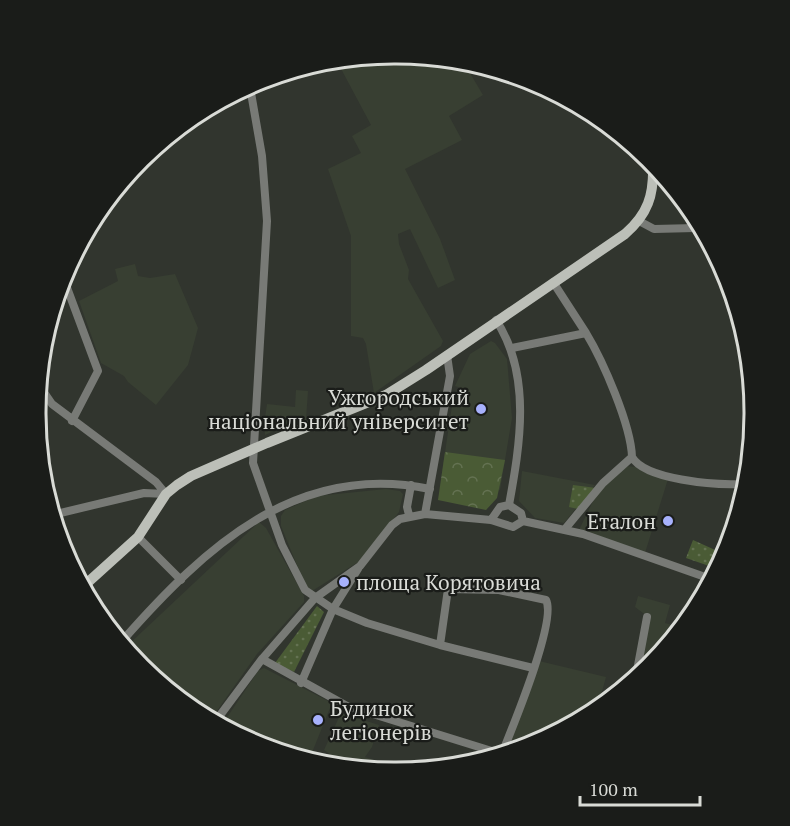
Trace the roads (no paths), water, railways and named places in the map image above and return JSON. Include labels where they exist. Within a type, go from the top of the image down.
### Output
[{"type":"main road","points":[[90,581],[138,537],[166,494],[191,476],[386,395],[625,234],[639,221],[649,203],[652,178]]},
{"type":"street","points":[[251,96],[262,156],[267,221],[254,471],[270,511],[275,531],[302,586],[315,598],[333,609],[367,622],[440,645],[533,668]]},
{"type":"street","points":[[639,221],[654,229],[690,228]]},
{"type":"street","points":[[553,282],[586,333],[612,386],[632,457],[650,469],[692,483],[736,484]]},
{"type":"street","points":[[69,292],[98,371],[72,421]]},
{"type":"street","points":[[496,320],[512,348],[521,429],[508,505]]},
{"type":"street","points":[[512,348],[586,333]]},
{"type":"street","points":[[425,514],[450,376],[447,355]]},
{"type":"street","points":[[47,396],[52,404],[72,421],[156,482],[166,494]]},
{"type":"street","points":[[566,529],[603,483],[632,457]]},
{"type":"street","points":[[127,636],[182,580],[246,524],[270,511],[295,500],[344,485],[375,483],[411,485],[430,489]]},
{"type":"street","points":[[409,515],[407,507],[411,485]]},
{"type":"street","points":[[61,513],[144,493],[166,494]]},
{"type":"street","points":[[491,520],[500,507],[508,505],[521,513],[523,521]]},
{"type":"street","points":[[301,682],[333,609],[360,566],[392,525],[409,515],[425,514],[491,520],[496,524],[513,527],[523,521],[566,529],[703,576]]},
{"type":"street","points":[[138,537],[182,580]]},
{"type":"street","points":[[220,715],[262,659],[315,598],[360,566]]},
{"type":"street","points":[[440,645],[448,589],[499,590],[527,594],[546,600],[549,608],[533,668],[506,743]]},
{"type":"street","points":[[639,661],[647,617]]},
{"type":"street","points":[[262,659],[301,682],[362,712],[487,749]]},
{"type":"place","name":"Ужгородський національний університет","points":[[481,409]]},
{"type":"place","name":"Еталон","points":[[668,521]]},
{"type":"place","name":"площа Корятовича","points":[[344,582]]},
{"type":"place","name":"Будинок легіонерів","points":[[318,720]]}]
